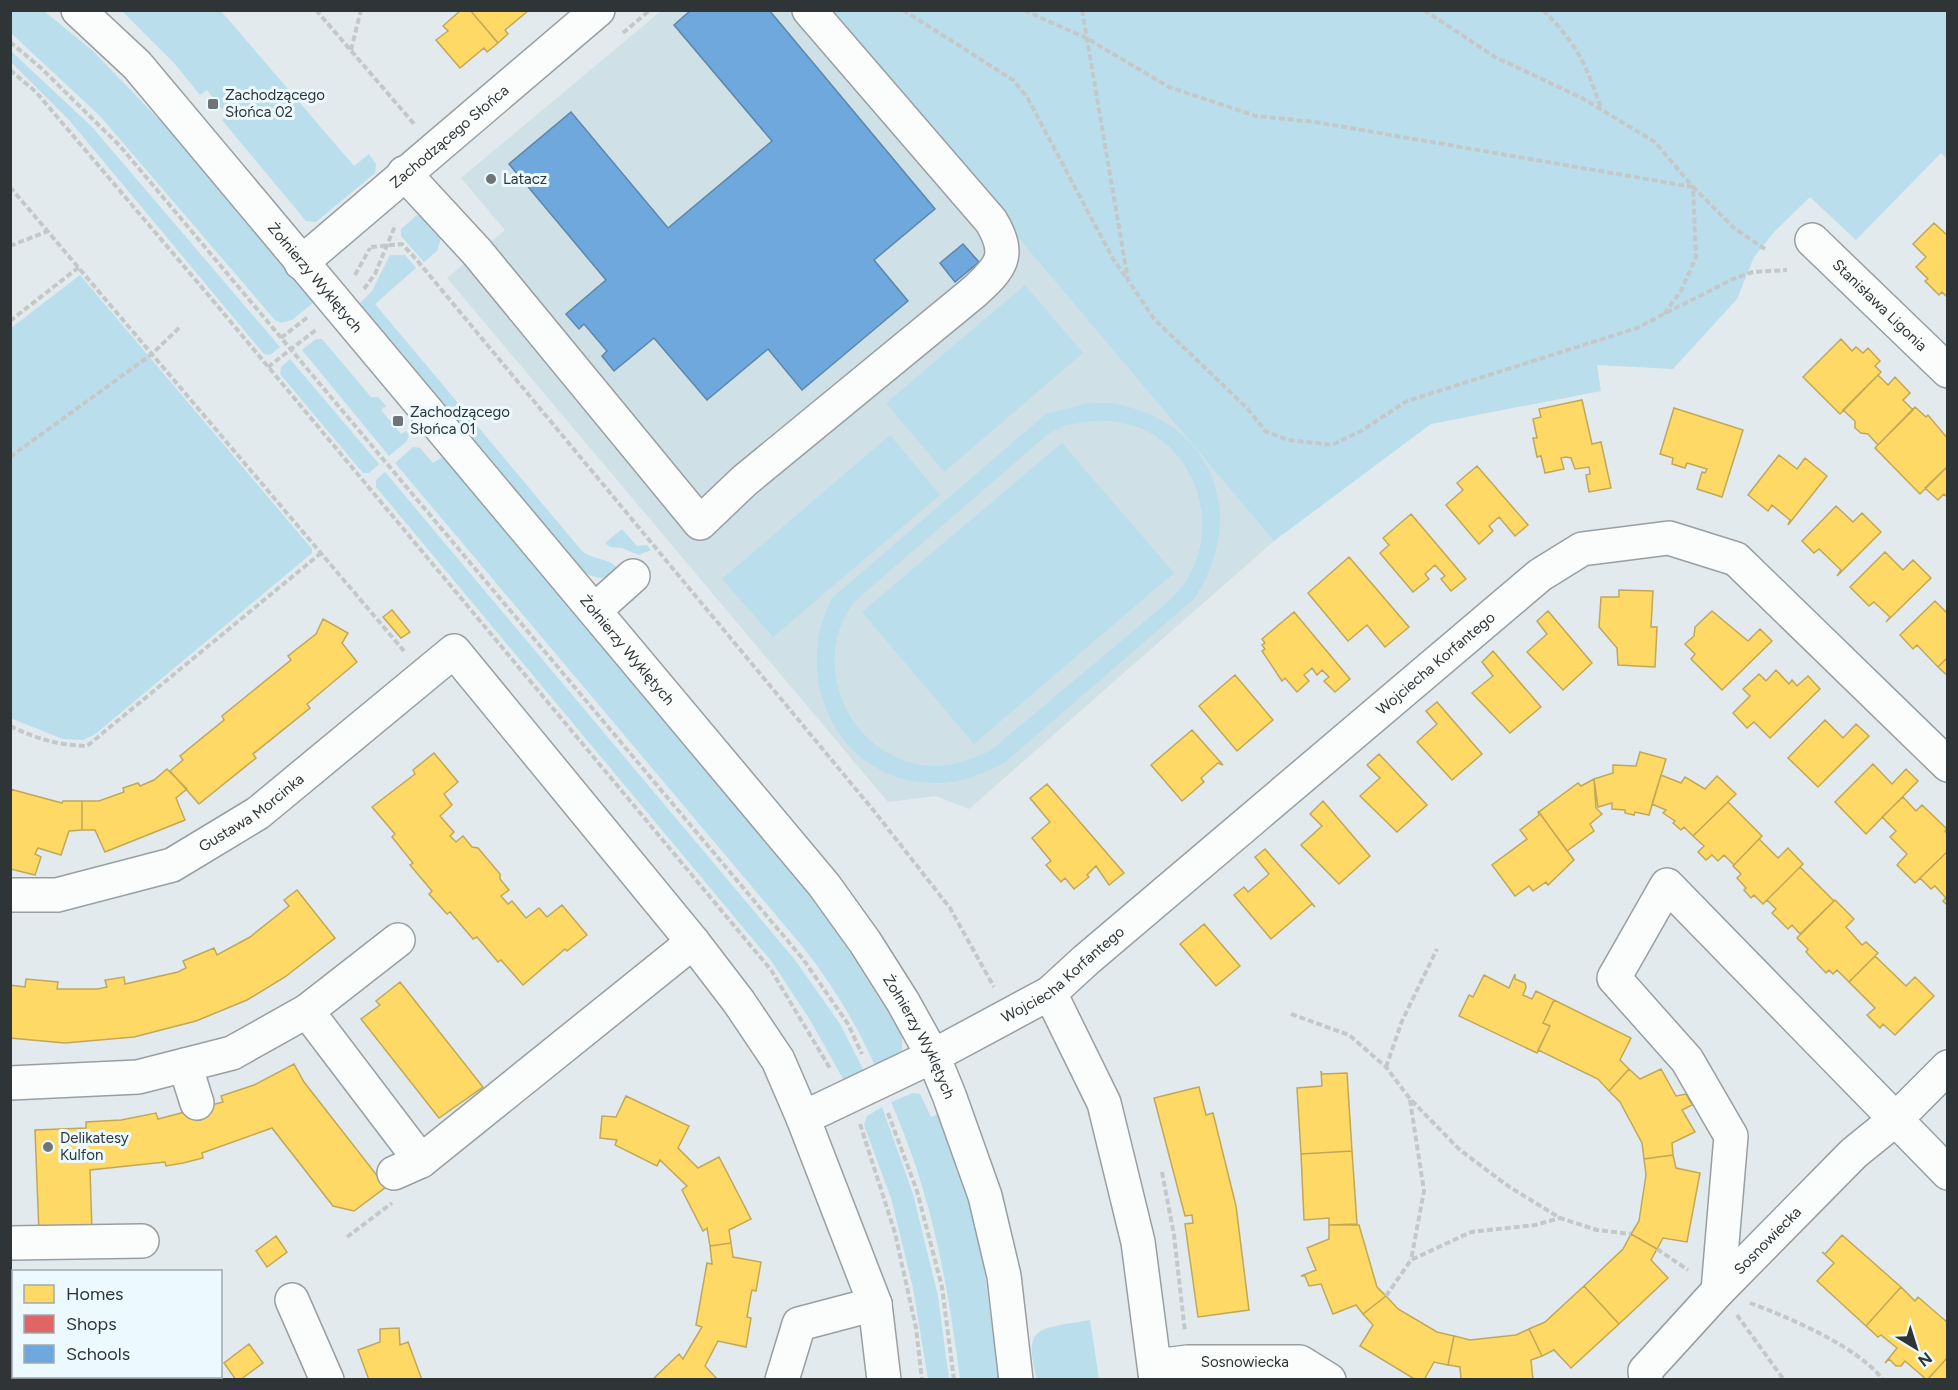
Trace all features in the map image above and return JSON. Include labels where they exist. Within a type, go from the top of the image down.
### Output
[{"type":"street","name":"Żołnierzy Wyklętych","points":[[78,10],[136,65],[824,885],[865,942],[933,1056],[985,1196],[1004,1276],[1016,1380]]},
{"type":"street","name":"Zachodzącego Słońca","points":[[302,262],[598,10]]},
{"type":"street","points":[[404,173],[456,228],[700,522],[744,481],[974,292],[996,271],[1003,255],[1002,239],[991,221],[809,10]]},
{"type":"street","name":"Stanisława Ligonia","points":[[1812,240],[1947,371]]},
{"type":"street","name":"Wojciecha Korfantego","points":[[802,1118],[933,1056],[1050,993],[1540,575],[1582,549],[1669,538],[1736,559],[1947,765]]},
{"type":"street","points":[[595,610],[633,576]]},
{"type":"street","name":"Gustawa Morcinka","points":[[10,895],[57,895],[172,865],[258,813],[454,651],[693,942]]},
{"type":"street","points":[[1718,1291],[1731,1136],[1687,1060],[1614,978],[1667,885],[1947,1173]]},
{"type":"street","points":[[10,1083],[138,1077],[231,1053],[307,1011],[398,940]]},
{"type":"street","points":[[307,1011],[408,1167],[693,942],[739,1002],[778,1060],[875,1304],[884,1380]]},
{"type":"street","points":[[1050,993],[1104,1103],[1138,1242],[1155,1373]]},
{"type":"street","points":[[185,1065],[197,1103]]},
{"type":"street","name":"Sosnowiecka","points":[[1641,1377],[1718,1291],[1854,1154],[1896,1119],[1947,1067]]},
{"type":"street","points":[[10,1243],[142,1241]]},
{"type":"street","points":[[292,1300],[327,1380]]},
{"type":"street","points":[[782,1380],[799,1324],[875,1304]]},
{"type":"street","name":"Sosnowiecka","points":[[1155,1373],[1188,1362],[1300,1362],[1329,1380]]},
{"type":"path","points":[[316,10],[435,148]]},
{"type":"path","points":[[351,51],[361,10]]},
{"type":"path","points":[[903,10],[1013,80],[1027,97],[1113,259],[1154,319],[1248,409],[1265,431],[1288,440],[1332,445],[1361,431],[1407,401],[1637,328],[1733,279],[1753,272],[1786,270]]},
{"type":"path","points":[[1024,10],[1086,38],[1169,87],[1256,116],[1315,122],[1693,187]]},
{"type":"path","points":[[1082,10],[1128,280]]},
{"type":"path","points":[[1424,10],[1495,57],[1601,110],[1655,142],[1693,187],[1734,228],[1765,249]]},
{"type":"path","points":[[1543,10],[1562,29],[1586,63],[1601,110]]},
{"type":"path","points":[[10,42],[41,68],[120,146],[803,959],[849,1024],[877,1084],[917,1191],[940,1276],[954,1380]]},
{"type":"path","points":[[10,70],[36,92],[205,291],[771,969],[858,1116],[896,1233],[916,1328],[922,1380]]},
{"type":"path","points":[[10,187],[425,675]]},
{"type":"path","points":[[1664,314],[1682,291],[1696,257],[1693,187]]},
{"type":"path","points":[[10,246],[48,231]]},
{"type":"path","points":[[282,338],[348,283],[360,268],[375,239]]},
{"type":"path","points":[[10,321],[79,267]]},
{"type":"path","points":[[10,457],[152,354],[182,326]]},
{"type":"path","points":[[10,726],[36,739],[60,745],[87,746],[321,553]]},
{"type":"path","points":[[1386,1067],[1402,1021],[1437,950]]},
{"type":"path","points":[[1291,1014],[1349,1035],[1386,1067],[1410,1099],[1460,1150],[1508,1186],[1560,1218],[1596,1230],[1631,1234]]},
{"type":"path","points":[[1386,1296],[1411,1260],[1424,1191],[1410,1099]]},
{"type":"path","points":[[1162,1172],[1174,1235],[1188,1362]]},
{"type":"path","points":[[1411,1260],[1471,1232],[1535,1225],[1560,1218]]},
{"type":"path","points":[[1718,1291],[1784,1380]]},
{"type":"path","points":[[1718,1291],[1794,1320],[1843,1348],[1878,1372],[1883,1380]]},
{"type":"shaded area","points":[[11,11],[44,11],[93,51],[169,130],[314,302],[292,320],[281,323],[275,320],[100,116],[11,33]]},
{"type":"shaded area","points":[[122,11],[221,11],[354,166],[369,154],[376,164],[375,173],[316,222],[306,221],[222,120],[227,115],[207,90],[200,95],[175,64]]},
{"type":"shaded area","points":[[661,11],[827,11],[1274,541],[969,809],[936,796],[888,802],[447,278],[505,230],[461,178]]},
{"type":"shaded area","points":[[827,11],[1947,11],[1947,159],[1941,153],[1856,240],[1810,197],[1775,231],[1754,257],[1737,299],[1673,369],[1597,365],[1601,391],[1431,424],[1274,541]]},
{"type":"shaded area","points":[[11,51],[92,127],[280,347],[270,355],[264,354],[69,120],[11,62]]},
{"type":"shaded area","points":[[425,208],[442,235],[437,251],[424,262],[401,236],[401,229]]},
{"type":"shaded area","points":[[390,255],[405,255],[416,268],[375,304],[582,551],[614,565],[618,569],[613,573],[602,578],[585,573],[359,304],[372,291]]},
{"type":"shaded area","points":[[80,275],[312,549],[312,553],[94,735],[83,740],[63,739],[10,718],[11,328]]},
{"type":"shaded area","points":[[1025,285],[1083,353],[944,472],[886,403]]},
{"type":"shaded area","points":[[316,339],[322,339],[371,397],[378,397],[386,406],[381,410],[401,434],[406,431],[409,434],[407,441],[389,456],[302,350]]},
{"type":"shaded area","points":[[290,359],[379,464],[369,473],[363,473],[280,374],[281,367]]},
{"type":"shaded area","points":[[1110,403],[1145,413],[1174,428],[1196,450],[1211,475],[1219,504],[1219,535],[1211,567],[1194,599],[1004,763],[970,777],[943,783],[900,778],[872,765],[848,745],[831,720],[821,691],[817,661],[820,629],[832,598],[1046,414],[1085,404]],"holes":[[[1102,420],[1131,425],[1147,431],[1165,443],[1180,459],[1191,477],[1202,518],[1201,539],[1196,560],[1187,580],[1169,601],[990,751],[955,764],[932,766],[904,760],[879,748],[860,729],[845,707],[836,681],[835,654],[840,627],[854,602],[1048,434],[1065,425]]]},
{"type":"shaded area","points":[[890,435],[940,495],[773,637],[722,579]]},
{"type":"shaded area","points":[[1062,443],[1174,573],[974,744],[862,612]]},
{"type":"shaded area","points":[[413,447],[420,448],[433,463],[443,456],[802,884],[833,926],[902,1035],[902,1051],[895,1060],[877,1070],[844,1006],[802,946],[395,463]]},
{"type":"shaded area","points":[[385,472],[795,960],[840,1024],[866,1075],[847,1086],[810,1020],[772,962],[376,487],[376,480]]},
{"type":"shaded area","points":[[622,529],[637,546],[647,545],[651,550],[639,555],[622,548],[610,547],[605,543]]},
{"type":"shaded area","points":[[913,1093],[920,1094],[931,1117],[939,1114],[967,1197],[983,1258],[999,1379],[960,1379],[950,1307],[936,1238],[917,1171],[891,1102]]},
{"type":"shaded area","points":[[882,1107],[913,1194],[938,1296],[949,1379],[928,1379],[913,1288],[891,1198],[864,1125],[867,1116]]},
{"type":"shaded area","points":[[1090,1320],[1099,1379],[1037,1379],[1033,1361],[1034,1338],[1048,1328]]},
{"type":"building: Homes","points":[[461,10],[470,10],[498,43],[487,52],[484,48],[460,68],[436,40],[448,31],[443,26]]},
{"type":"building: Homes","points":[[470,10],[528,11],[505,30],[508,34],[498,43]]},
{"type":"building: Homes","points":[[1934,223],[1948,236],[1948,298],[1942,292],[1939,295],[1925,281],[1928,279],[1916,267],[1926,257],[1913,244]]},
{"type":"building: Homes","points":[[1841,339],[1852,351],[1856,347],[1863,353],[1868,348],[1880,361],[1875,366],[1881,372],[1840,414],[1803,377]]},
{"type":"building: Homes","points":[[1878,375],[1888,385],[1895,377],[1910,393],[1903,400],[1913,410],[1878,445],[1868,434],[1861,433],[1855,428],[1855,421],[1843,410]]},
{"type":"building: Homes","points":[[1582,400],[1592,444],[1601,442],[1611,488],[1589,492],[1586,475],[1590,474],[1589,467],[1575,469],[1571,458],[1561,458],[1564,469],[1545,473],[1541,456],[1537,457],[1533,438],[1537,438],[1533,419],[1541,417],[1539,409]]},
{"type":"building: Homes","points":[[1915,407],[1926,417],[1928,415],[1948,439],[1948,466],[1920,494],[1875,448]]},
{"type":"building: Homes","points":[[1674,408],[1743,430],[1722,497],[1697,489],[1702,472],[1705,473],[1707,469],[1687,463],[1685,468],[1672,464],[1673,458],[1660,454]]},
{"type":"building: Homes","points":[[1779,455],[1797,469],[1805,458],[1827,476],[1788,525],[1790,520],[1772,505],[1768,511],[1748,495]]},
{"type":"building: Homes","points":[[1477,466],[1528,525],[1515,536],[1499,517],[1489,526],[1493,531],[1479,544],[1446,505],[1463,490],[1457,483]]},
{"type":"building: Homes","points":[[1948,466],[1948,498],[1944,494],[1938,500],[1925,488]]},
{"type":"building: Homes","points":[[1836,506],[1853,522],[1862,513],[1881,532],[1837,576],[1841,570],[1819,549],[1814,553],[1802,541]]},
{"type":"building: Homes","points":[[1411,514],[1466,579],[1451,591],[1441,579],[1445,576],[1435,565],[1425,574],[1429,579],[1413,592],[1380,553],[1389,545],[1383,538]]},
{"type":"building: Homes","points":[[1885,552],[1903,570],[1913,560],[1931,578],[1886,622],[1890,617],[1874,602],[1869,606],[1850,587]]},
{"type":"building: Homes","points":[[1349,557],[1409,627],[1385,647],[1367,625],[1348,641],[1308,593]]},
{"type":"building: Homes","points":[[1619,590],[1653,591],[1651,627],[1657,627],[1655,667],[1618,665],[1617,648],[1599,627],[1601,597],[1619,597]]},
{"type":"building: Homes","points":[[1935,601],[1948,614],[1948,657],[1938,667],[1917,645],[1913,649],[1900,635]]},
{"type":"building: Homes","points":[[392,610],[410,632],[401,638],[383,617]]},
{"type":"building: Homes","points":[[1548,611],[1592,663],[1563,690],[1527,652],[1547,634],[1537,621]]},
{"type":"building: Homes","points":[[1712,611],[1748,641],[1760,629],[1772,641],[1722,690],[1691,659],[1695,654],[1685,644],[1694,636],[1695,627]]},
{"type":"building: Homes","points":[[1294,612],[1350,679],[1335,692],[1324,681],[1329,677],[1322,670],[1317,675],[1312,668],[1304,675],[1309,681],[1297,692],[1285,678],[1282,681],[1262,651],[1265,649],[1262,645],[1265,643],[1262,639]]},
{"type":"building: Homes","points":[[323,619],[348,633],[342,643],[357,662],[307,704],[310,708],[253,754],[256,758],[199,804],[170,771],[183,760],[180,756],[224,720],[222,716],[291,660],[288,656],[316,634]]},
{"type":"building: Homes","points":[[1493,651],[1541,707],[1510,733],[1472,693],[1493,676],[1482,662]]},
{"type":"building: Homes","points":[[1948,657],[1948,676],[1938,667]]},
{"type":"building: Homes","points":[[1776,670],[1789,684],[1792,680],[1797,686],[1808,676],[1820,689],[1770,738],[1754,722],[1747,728],[1733,713],[1750,696],[1743,689],[1759,674],[1766,681]]},
{"type":"building: Homes","points":[[1235,675],[1273,720],[1237,751],[1199,706]]},
{"type":"building: Homes","points":[[1437,702],[1482,754],[1452,780],[1417,742],[1437,724],[1426,711]]},
{"type":"building: Homes","points":[[1825,720],[1843,738],[1856,724],[1869,736],[1818,787],[1788,758]]},
{"type":"building: Homes","points":[[1192,730],[1223,765],[1218,763],[1201,778],[1204,782],[1182,801],[1151,765]]},
{"type":"building: Homes","points":[[1640,752],[1666,759],[1649,815],[1635,812],[1634,815],[1625,813],[1625,810],[1612,809],[1612,803],[1598,807],[1594,779],[1613,773],[1613,765],[1636,766]]},
{"type":"building: Homes","points":[[434,753],[458,782],[444,794],[452,805],[440,816],[454,832],[450,836],[456,842],[463,836],[472,847],[478,848],[500,874],[500,879],[509,890],[501,896],[508,904],[512,901],[526,918],[539,908],[547,917],[562,905],[587,935],[567,951],[565,949],[523,985],[501,960],[498,962],[477,937],[473,939],[450,912],[447,914],[429,894],[432,891],[410,865],[413,863],[392,837],[395,834],[372,807],[415,774],[413,770]]},
{"type":"building: Homes","points":[[1379,754],[1427,805],[1397,832],[1360,796],[1380,778],[1367,765]]},
{"type":"building: Homes","points":[[1873,764],[1892,784],[1906,769],[1918,781],[1866,834],[1835,802]]},
{"type":"building: Homes","points":[[167,769],[187,789],[176,798],[185,820],[105,852],[95,830],[82,830],[82,801],[99,801],[124,792],[123,788],[138,783],[140,786],[154,780]]},
{"type":"building: Homes","points":[[1661,775],[1681,783],[1685,777],[1705,789],[1717,776],[1736,794],[1693,836],[1684,827],[1681,830],[1673,823],[1675,821],[1663,813],[1666,810],[1652,804]]},
{"type":"building: Homes","points":[[1594,779],[1596,808],[1602,814],[1590,824],[1594,831],[1567,851],[1539,812],[1578,783],[1581,786]]},
{"type":"building: Homes","points":[[1047,784],[1124,873],[1109,885],[1096,866],[1087,875],[1089,877],[1074,889],[1065,878],[1061,882],[1046,865],[1051,861],[1032,838],[1050,822],[1030,798]]},
{"type":"building: Homes","points":[[10,789],[62,803],[63,801],[82,801],[82,830],[69,831],[61,855],[38,848],[35,854],[41,857],[35,875],[11,869],[10,871]]},
{"type":"building: Homes","points":[[1903,797],[1916,811],[1922,805],[1947,829],[1945,831],[1948,835],[1948,851],[1915,883],[1897,865],[1907,854],[1890,837],[1896,831],[1882,817]]},
{"type":"building: Homes","points":[[1323,801],[1370,856],[1339,884],[1301,845],[1322,826],[1310,814]]},
{"type":"building: Homes","points":[[1728,802],[1762,836],[1734,865],[1724,855],[1718,861],[1712,855],[1706,860],[1698,852],[1704,846],[1693,836]]},
{"type":"building: Homes","points":[[1538,811],[1574,860],[1548,885],[1546,882],[1533,891],[1529,886],[1515,896],[1492,865],[1527,839],[1520,830],[1539,815]]},
{"type":"building: Homes","points":[[1759,839],[1778,858],[1788,848],[1803,864],[1763,904],[1754,895],[1751,898],[1744,890],[1746,888],[1737,878],[1741,874],[1733,866]]},
{"type":"building: Homes","points":[[1265,849],[1315,907],[1312,904],[1271,939],[1234,895],[1244,887],[1248,892],[1269,874],[1255,857]]},
{"type":"building: Homes","points":[[1948,851],[1948,906],[1943,901],[1946,898],[1935,886],[1931,889],[1920,878]]},
{"type":"building: Homes","points":[[1800,867],[1834,901],[1800,934],[1792,925],[1788,929],[1772,913],[1776,909],[1767,900]]},
{"type":"building: Homes","points":[[297,890],[335,938],[285,977],[247,1000],[196,1021],[134,1037],[65,1043],[10,1038],[10,985],[25,987],[26,979],[58,982],[57,989],[98,989],[107,987],[105,980],[124,977],[125,984],[178,972],[186,968],[183,961],[214,948],[217,955],[250,937],[289,906],[284,900]]},
{"type":"building: Homes","points":[[1835,900],[1854,919],[1846,927],[1862,945],[1866,942],[1878,953],[1849,982],[1837,970],[1833,974],[1829,970],[1826,973],[1806,952],[1808,949],[1797,938]]},
{"type":"building: Homes","points":[[1204,924],[1240,966],[1216,986],[1180,944]]},
{"type":"building: Homes","points":[[1875,956],[1906,986],[1915,977],[1934,996],[1895,1035],[1883,1024],[1880,1028],[1867,1015],[1875,1008],[1849,982]]},
{"type":"building: Homes","points":[[1515,974],[1515,979],[1525,983],[1523,995],[1532,999],[1536,991],[1554,1000],[1543,1023],[1550,1026],[1537,1053],[1459,1016],[1469,995],[1473,997],[1484,975],[1509,988]]},
{"type":"building: Homes","points":[[400,982],[483,1087],[439,1118],[361,1019],[380,1005],[376,1001]]},
{"type":"building: Homes","points":[[1554,1000],[1631,1038],[1620,1060],[1629,1069],[1609,1091],[1598,1079],[1538,1050],[1550,1026],[1543,1023]]},
{"type":"building: Homes","points":[[294,1064],[304,1082],[386,1187],[354,1211],[333,1206],[272,1128],[202,1153],[203,1158],[183,1163],[166,1166],[165,1162],[90,1170],[92,1231],[39,1233],[35,1130],[86,1128],[86,1122],[121,1120],[156,1113],[158,1119],[223,1102],[221,1096],[254,1085]]},
{"type":"building: Homes","points":[[1629,1069],[1640,1079],[1661,1069],[1676,1096],[1686,1094],[1691,1103],[1696,1103],[1682,1110],[1695,1132],[1672,1143],[1673,1155],[1644,1159],[1642,1143],[1620,1102],[1609,1091]]},
{"type":"building: Homes","points":[[1321,1071],[1322,1074],[1347,1073],[1352,1151],[1301,1154],[1297,1088],[1322,1086]]},
{"type":"building: Homes","points":[[1199,1087],[1206,1115],[1213,1113],[1236,1206],[1249,1310],[1198,1317],[1185,1224],[1193,1223],[1192,1215],[1185,1216],[1154,1098]]},
{"type":"building: Homes","points":[[626,1096],[689,1126],[678,1148],[698,1168],[719,1157],[751,1219],[729,1230],[731,1243],[710,1246],[707,1228],[703,1231],[682,1190],[687,1186],[660,1160],[657,1166],[615,1145],[617,1140],[600,1138],[602,1116],[616,1117]]},
{"type":"building: Homes","points":[[1352,1151],[1357,1224],[1329,1225],[1329,1218],[1304,1220],[1301,1154]]},
{"type":"building: Homes","points":[[1673,1155],[1676,1168],[1700,1173],[1687,1242],[1663,1238],[1657,1249],[1631,1234],[1639,1221],[1646,1175],[1644,1159]]},
{"type":"building: Homes","points":[[1329,1225],[1359,1225],[1377,1287],[1386,1296],[1363,1314],[1356,1305],[1333,1314],[1321,1284],[1309,1286],[1305,1276],[1301,1276],[1316,1270],[1307,1248],[1329,1239]]},
{"type":"building: Homes","points":[[1631,1234],[1657,1249],[1651,1260],[1668,1278],[1619,1324],[1584,1286],[1623,1249]]},
{"type":"building: Homes","points":[[1842,1235],[1901,1287],[1866,1326],[1817,1281],[1834,1263],[1822,1252],[1825,1254]]},
{"type":"building: Homes","points":[[276,1236],[287,1252],[267,1267],[256,1251]]},
{"type":"building: Homes","points":[[731,1243],[733,1257],[761,1262],[756,1291],[752,1290],[751,1294],[747,1317],[751,1318],[746,1347],[718,1341],[705,1366],[718,1380],[652,1380],[679,1354],[683,1359],[702,1327],[696,1325],[707,1263],[712,1264],[710,1246]]},
{"type":"building: Homes","points":[[1584,1286],[1619,1324],[1571,1368],[1554,1350],[1542,1356],[1529,1329],[1545,1322]]},
{"type":"building: Homes","points":[[1901,1287],[1915,1301],[1918,1297],[1948,1323],[1948,1357],[1927,1380],[1905,1361],[1901,1366],[1896,1366],[1889,1359],[1885,1363],[1897,1348],[1881,1335],[1878,1337],[1866,1326]]},
{"type":"building: Homes","points":[[1386,1296],[1398,1309],[1437,1332],[1454,1336],[1448,1365],[1434,1362],[1424,1380],[1416,1380],[1360,1346],[1373,1325],[1363,1314]]},
{"type":"building: Homes","points":[[399,1328],[400,1345],[408,1342],[422,1380],[369,1380],[358,1350],[380,1342],[380,1329]]},
{"type":"building: Homes","points":[[1529,1329],[1542,1356],[1531,1360],[1533,1380],[1461,1380],[1460,1367],[1448,1365],[1454,1336],[1470,1340],[1516,1335]]},
{"type":"building: Homes","points":[[249,1344],[263,1363],[240,1380],[236,1380],[224,1363]]},
{"type":"building: Homes","points":[[1948,1357],[1948,1380],[1927,1380]]},
{"type":"building: Shops","points":[[10,1289],[12,1289],[12,1317],[10,1317]]},
{"type":"building: Shops","points":[[10,1317],[12,1317],[12,1345],[10,1345]]},
{"type":"building: Shops","points":[[10,1345],[12,1345],[12,1372],[10,1372]]},
{"type":"building: Shops","points":[[10,1372],[12,1372],[12,1378],[25,1378],[25,1380],[10,1380]]},
{"type":"building: Shops","points":[[51,1378],[79,1378],[51,1380]]},
{"type":"building: Shops","points":[[79,1378],[106,1378],[106,1380],[78,1380]]},
{"type":"building: Schools","points":[[691,10],[769,10],[935,209],[874,260],[908,301],[802,390],[768,349],[707,400],[654,338],[614,371],[602,356],[607,351],[584,324],[579,329],[566,314],[606,280],[509,164],[571,112],[668,228],[772,141],[674,25]]},
{"type":"building: Schools","points":[[963,244],[979,262],[955,282],[940,263]]},
{"type":"place","name":"Zachodzącego Słońca 02","points":[[213,104]]},
{"type":"place","name":"Latacz","points":[[491,179]]},
{"type":"place","name":"Zachodzącego Słońca 01","points":[[398,421]]},
{"type":"place","name":"Delikatesy Kulfon","points":[[48,1147]]}]
